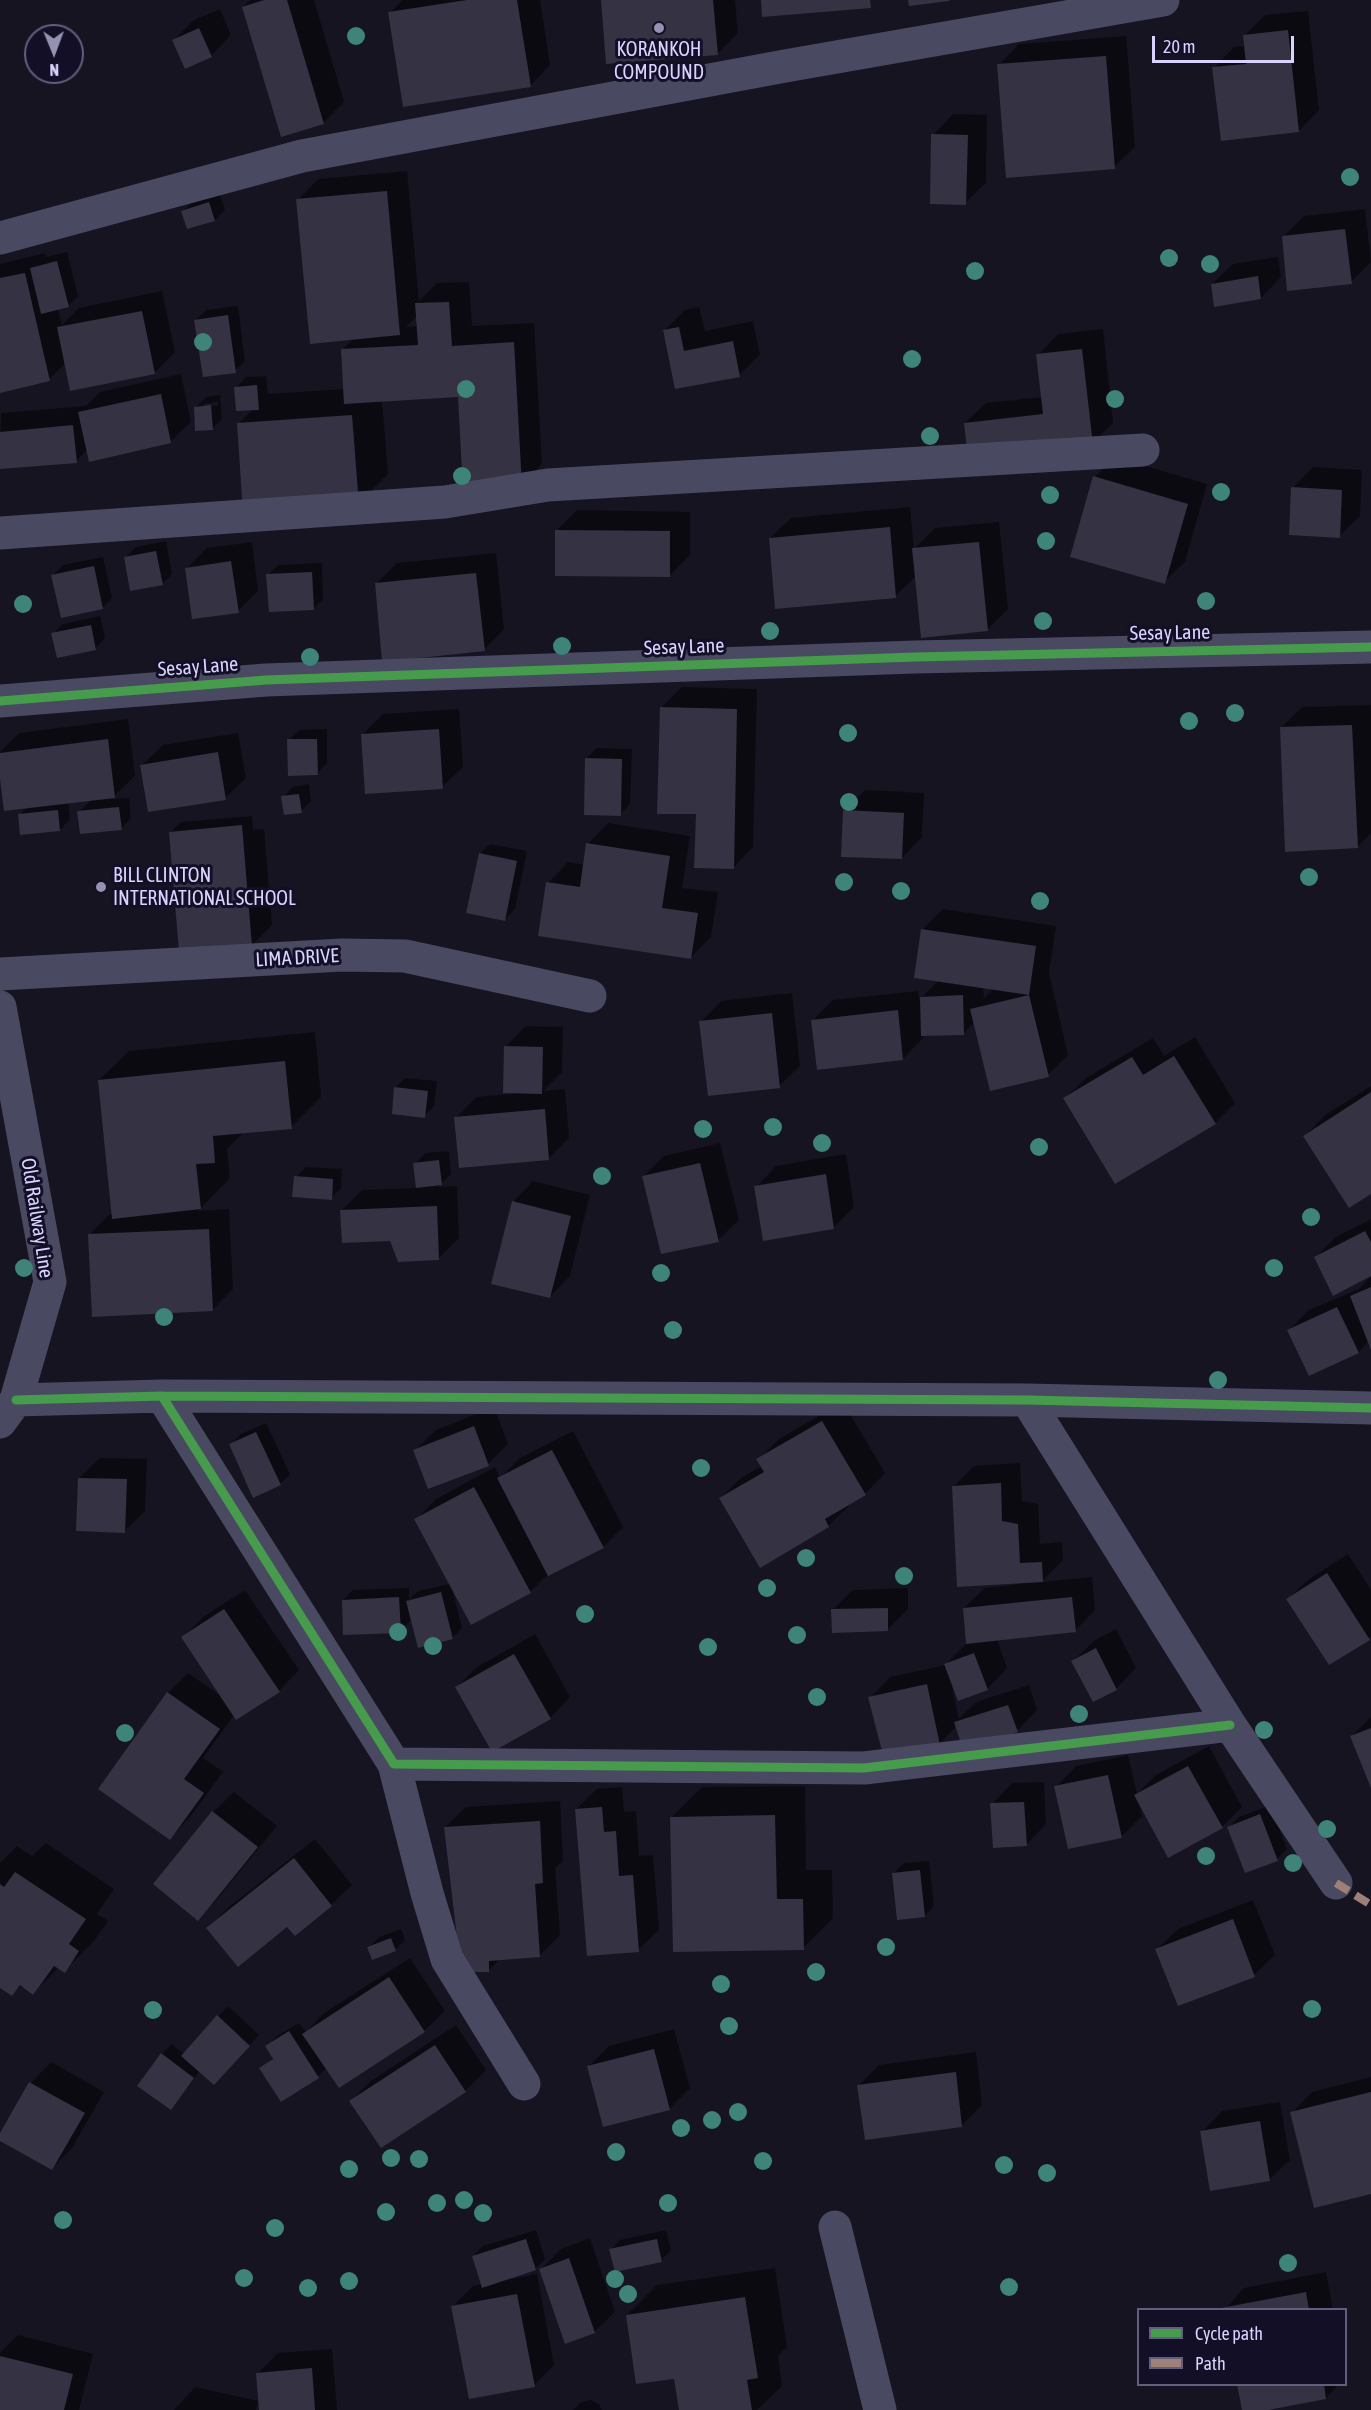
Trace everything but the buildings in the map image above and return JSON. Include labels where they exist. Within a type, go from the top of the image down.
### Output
[{"type":"street","points":[[0,238],[302,156],[785,66],[1163,0]]},
{"type":"street","points":[[0,534],[445,502],[548,485],[1143,450]]},
{"type":"street","name":"Sesay Lane","points":[[0,701],[266,680],[915,657],[1371,647]]},
{"type":"street","name":"LIMA DRIVE","points":[[0,974],[342,955],[405,957],[590,996]]},
{"type":"street","name":"Old Railway Line","points":[[0,1007],[13,1151],[50,1282],[8,1411]]},
{"type":"street","points":[[162,1396],[394,1764],[427,1893],[447,1959],[524,2084]]},
{"type":"street","points":[[8,1411],[162,1396],[1028,1400],[1371,1408]]},
{"type":"street","points":[[1028,1400],[1230,1725],[1335,1882]]},
{"type":"street","points":[[394,1764],[864,1768],[1230,1725]]},
{"type":"street","points":[[835,2227],[880,2410]]},
{"type":"marked path","points":[[1336,1883],[1371,1905]]},
{"type":"cycle path","points":[[0,701],[266,680],[915,657],[1371,647]]},
{"type":"cycle path","points":[[162,1396],[394,1764],[864,1768],[1230,1725]]},
{"type":"cycle path","points":[[16,1400],[162,1396],[1027,1400],[1371,1408]]},
{"type":"place","name":"KORANKOH COMPOUND","points":[[659,28]]},
{"type":"place","name":"BILL CLINTON INTERNATIONAL SCHOOL","points":[[101,887]]}]
